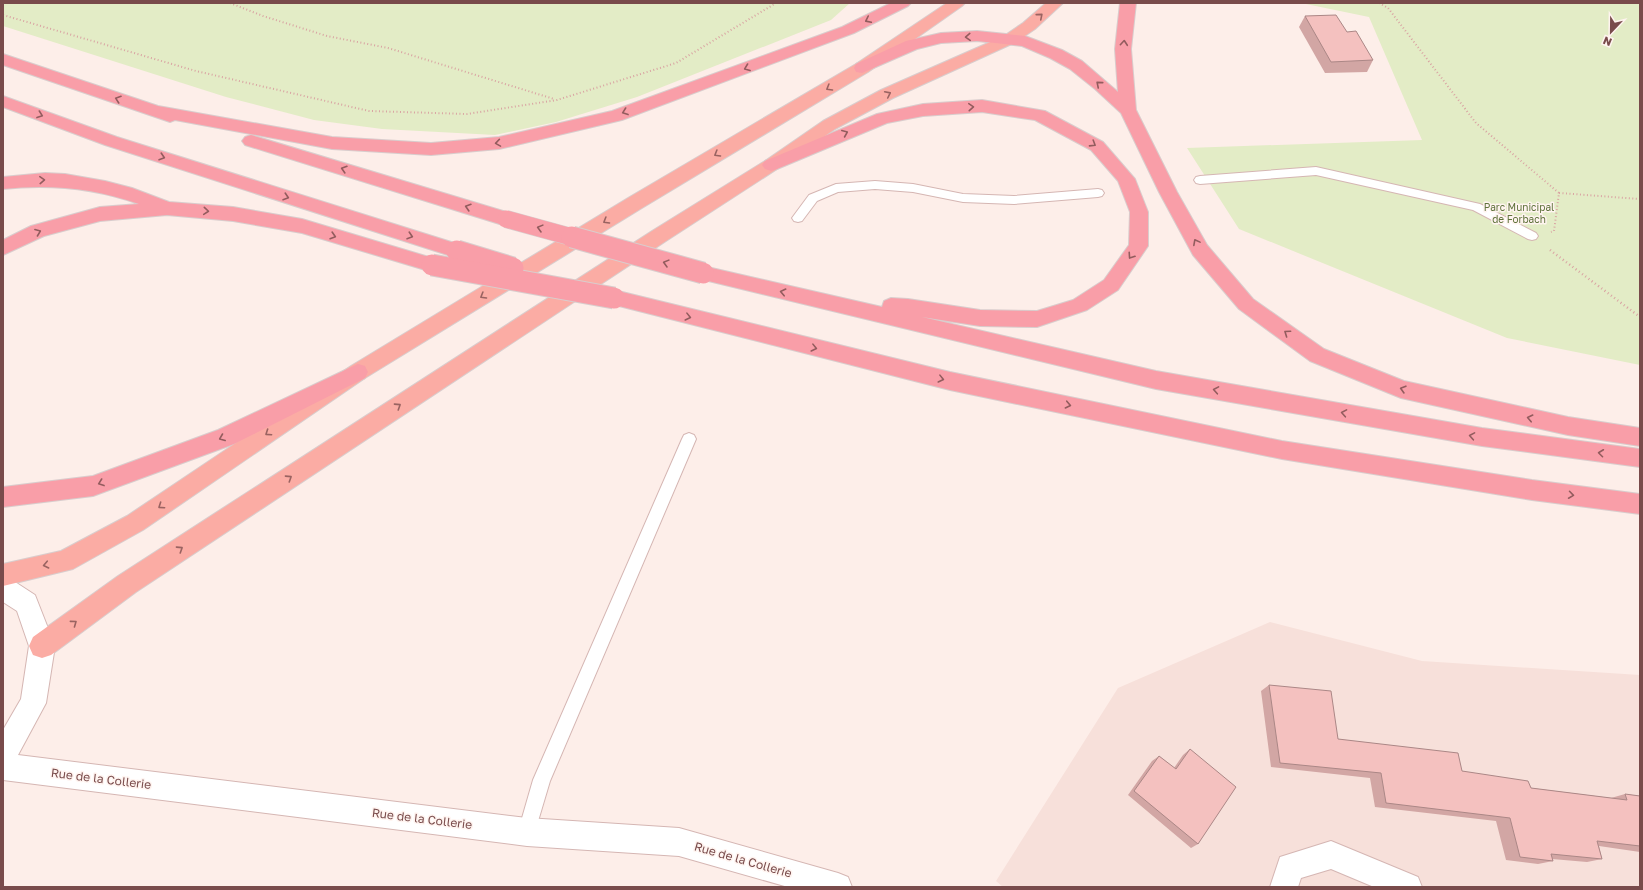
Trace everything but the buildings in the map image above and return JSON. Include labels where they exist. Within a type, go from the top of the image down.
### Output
[{"type":"highway","points":[[155,111],[332,143],[430,149],[499,143],[616,116],[848,30],[903,3]]},
{"type":"highway","points":[[3,575],[66,561],[135,523],[358,372],[635,203],[862,68],[957,3]]},
{"type":"highway","points":[[42,646],[127,584],[659,236],[771,165],[829,125],[887,94],[1010,39],[1029,26],[1055,3]]},
{"type":"highway","points":[[1128,3],[1123,49],[1128,110]]},
{"type":"highway","points":[[862,68],[912,45],[941,38],[977,36],[1025,41],[1056,54],[1076,65],[1101,85],[1128,110],[1168,192],[1200,250],[1246,304],[1317,355],[1401,389],[1568,426],[1640,437]]},
{"type":"highway","points":[[3,58],[155,111],[506,219],[703,273],[1156,380],[1482,437],[1640,458]]},
{"type":"highway","points":[[3,101],[111,141],[457,251],[650,308],[950,381],[1282,450],[1532,490],[1640,504]]},
{"type":"highway","points":[[771,165],[883,118],[923,110],[982,106],[1040,115],[1097,146],[1126,179],[1138,212],[1138,246],[1111,284],[1080,305],[1038,319],[980,318],[908,307],[820,301]]},
{"type":"highway","points":[[3,183],[56,179],[116,188],[167,208]]},
{"type":"highway","points":[[3,248],[38,231],[100,214],[167,208],[233,214],[302,226],[432,265],[614,298]]},
{"type":"highway","points":[[3,497],[93,486],[226,437],[358,372]]},
{"type":"street","points":[[3,588],[26,603],[42,646],[33,703],[3,755]]},
{"type":"street","name":"Rue de la Collerie","points":[[3,767],[527,832],[679,842],[838,887]]},
{"type":"street","points":[[1284,887],[1290,867],[1331,855],[1408,887]]},
{"type":"lane","points":[[1200,180],[1316,171],[1476,207],[1532,236]]},
{"type":"lane","points":[[798,218],[813,198],[836,188],[875,185],[913,188],[963,198],[1014,200],[1098,192]]},
{"type":"lane","points":[[527,832],[542,780],[689,440]]},
{"type":"path","points":[[230,3],[263,16],[327,36],[388,48],[557,100]]},
{"type":"path","points":[[3,15],[196,71],[369,111],[467,114],[557,100],[676,63],[776,3]]},
{"type":"path","points":[[1379,3],[1388,8],[1476,123],[1559,193],[1640,199]]},
{"type":"path","points":[[1532,236],[1554,231],[1559,193]]},
{"type":"path","points":[[1532,236],[1640,317]]},
{"type":"shaded area","points":[[1270,622],[1422,661],[1640,675],[1640,887],[1003,887],[996,881],[1118,688]]},
{"type":"green space","points":[[3,3],[850,3],[831,20],[637,97],[556,122],[495,135],[382,129],[314,120],[226,97],[3,26]]},
{"type":"green space","name":"Parc Municipal de Forbach","points":[[1301,3],[1640,3],[1640,365],[1507,338],[1239,229],[1187,148],[1422,140],[1369,17]]}]
